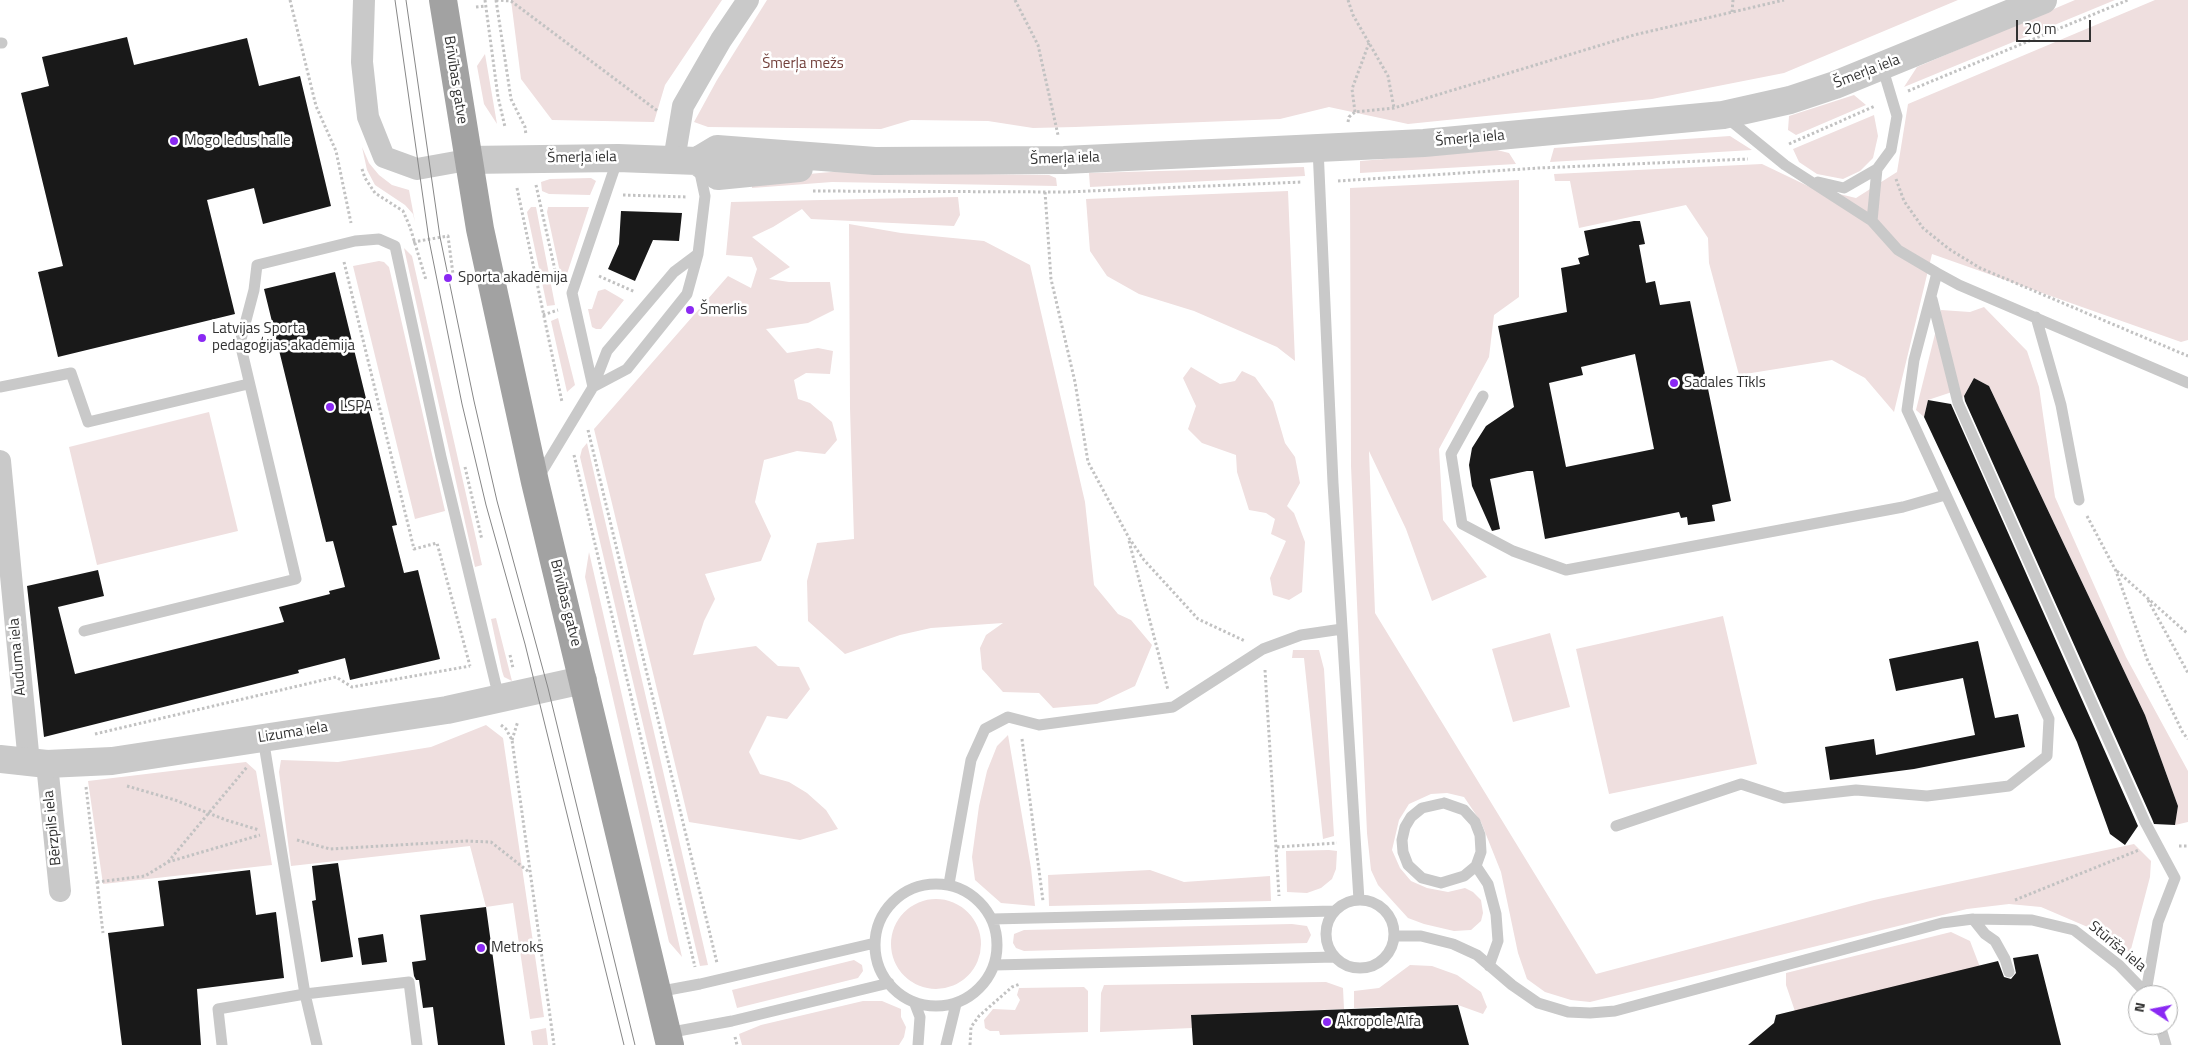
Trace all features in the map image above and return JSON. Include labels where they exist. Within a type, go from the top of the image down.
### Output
[{"type":"highway","name":"Brīvības gatve","points":[[443,0],[467,160],[535,482],[668,1039]]},
{"type":"street","points":[[364,0],[362,62],[368,117],[384,157],[417,169],[467,160]]},
{"type":"street","points":[[686,161],[683,106],[721,40],[748,0]]},
{"type":"street","name":"Šmerļa iela","points":[[467,160],[618,158],[686,161],[718,176],[875,161],[1064,160],[1424,143],[1723,115],[1790,100],[1882,66],[2043,0]]},
{"type":"street","name":"Auduma iela","points":[[0,461],[38,763]]},
{"type":"street","name":"Lizuma iela","points":[[0,759],[38,763],[112,761],[263,738],[499,712],[583,680]]},
{"type":"street","name":"Bērzpils iela","points":[[38,763],[60,891]]},
{"type":"lane","points":[[1809,180],[1844,188],[1877,168],[1891,150],[1897,116],[1882,66]]},
{"type":"lane","points":[[1723,115],[1771,154],[1872,221],[1898,250],[1937,273],[1958,285],[2188,383]]},
{"type":"lane","points":[[1318,148],[1342,629],[1360,900]]},
{"type":"lane","points":[[593,387],[572,293],[618,158]]},
{"type":"lane","points":[[593,387],[627,369],[688,294],[698,254],[705,196],[686,161]]},
{"type":"lane","points":[[1872,221],[1877,168]]},
{"type":"lane","points":[[84,631],[296,579],[248,384],[240,343],[254,290],[257,265],[355,241],[379,239],[395,246],[441,457],[490,662],[499,712]]},
{"type":"lane","points":[[535,482],[593,387],[607,351],[674,272],[698,254]]},
{"type":"lane","points":[[1616,826],[1741,784],[1784,798],[1856,790],[1926,796],[2009,786],[2047,756],[2049,719],[1907,410],[1914,360],[1932,298],[1937,273]]},
{"type":"lane","points":[[1932,298],[1958,404],[2155,844],[2175,878],[2158,922],[2148,985]]},
{"type":"lane","points":[[2036,317],[2061,405],[2079,500]]},
{"type":"lane","points":[[0,387],[71,373],[88,422],[248,384]]},
{"type":"lane","points":[[1483,396],[1451,454],[1462,524],[1513,551],[1566,570],[1904,507],[1945,495]]},
{"type":"lane","points":[[949,884],[970,760],[985,730],[1008,717],[1039,724],[1173,707],[1263,649],[1301,635],[1342,629]]},
{"type":"lane","points":[[263,738],[273,833],[289,886],[305,994],[318,1045]]},
{"type":"lane","points":[[1444,803],[1464,810],[1475,822],[1480,834],[1481,852],[1476,866],[1451,881],[1441,883],[1422,878],[1408,865],[1403,852],[1402,840],[1405,827],[1411,817],[1422,808],[1444,803]]},
{"type":"lane","points":[[1476,866],[1488,884],[1496,914],[1498,941],[1489,966]]},
{"type":"lane","points":[[928,884],[949,884],[975,896],[992,919],[998,942],[994,965],[980,987],[956,1004],[933,1008],[915,1004],[904,999],[889,983],[879,964],[875,943],[879,922],[890,904],[908,890],[928,884]]},
{"type":"lane","points":[[1360,900],[1376,904],[1386,912],[1392,923],[1394,936],[1391,948],[1384,958],[1374,965],[1362,968],[1350,966],[1335,957],[1328,946],[1326,934],[1328,923],[1334,911],[1347,902],[1360,900]]},
{"type":"lane","points":[[992,919],[1334,911]]},
{"type":"lane","points":[[1973,918],[1985,934],[1995,941],[2006,959],[2009,972]]},
{"type":"lane","name":"Stūrīša iela","points":[[1394,936],[1421,936],[1453,944],[1477,955],[1538,1003],[1568,1012],[1614,1011],[1933,926],[1973,918],[2032,920],[2074,930],[2119,965],[2138,985]]},
{"type":"lane","points":[[657,992],[700,984],[875,943]]},
{"type":"lane","points":[[994,965],[1046,962],[1335,957]]},
{"type":"lane","points":[[222,1045],[218,1009],[305,994],[409,982],[417,1045]]},
{"type":"lane","points":[[668,1039],[732,1021],[889,983]]},
{"type":"lane","points":[[915,1004],[920,1017],[918,1045]]},
{"type":"lane","points":[[946,1045],[956,1004]]},
{"type":"path","points":[[290,0],[316,106],[336,151],[355,241]]},
{"type":"path","points":[[485,0],[498,97],[505,127]]},
{"type":"path","points":[[526,132],[511,99],[496,0],[511,1],[661,113]]},
{"type":"path","points":[[1016,0],[1038,45],[1058,136]]},
{"type":"path","points":[[1348,0],[1353,14],[1388,76],[1394,108]]},
{"type":"path","points":[[1732,12],[1733,0]]},
{"type":"path","points":[[1347,126],[1348,117],[1355,112],[1394,108],[1634,35],[1784,0]]},
{"type":"path","points":[[804,192],[862,190],[1045,192],[1319,182],[1539,168],[1733,162],[1771,154],[1892,97],[2128,0]]},
{"type":"path","points":[[476,7],[485,6]]},
{"type":"path","points":[[1355,112],[1352,89],[1369,43]]},
{"type":"path","points":[[1895,171],[1897,186],[1904,201],[1923,228],[1949,249],[1980,268],[2188,356]]},
{"type":"path","points":[[536,185],[557,281]]},
{"type":"path","points":[[517,188],[568,428],[695,968]]},
{"type":"path","points":[[1045,192],[1051,280],[1075,382],[1088,462],[1128,538],[1144,560],[1198,619],[1263,649],[1280,911]]},
{"type":"path","points":[[618,202],[621,195],[705,196]]},
{"type":"path","points":[[395,246],[448,236],[453,274]]},
{"type":"path","points":[[415,242],[426,280]]},
{"type":"path","points":[[340,245],[414,549],[437,543],[470,666]]},
{"type":"path","points":[[600,268],[598,278],[652,298]]},
{"type":"path","points":[[584,402],[590,437],[718,966]]},
{"type":"path","points":[[2079,500],[2116,571],[2147,659],[2188,739]]},
{"type":"path","points":[[1128,538],[1173,707]]},
{"type":"path","points":[[2116,571],[2188,634]]},
{"type":"path","points":[[2147,598],[2188,673]]},
{"type":"path","points":[[107,730],[336,677],[352,687],[490,662]]},
{"type":"path","points":[[499,712],[512,740],[554,1045]]},
{"type":"path","points":[[1020,720],[1041,872],[1045,917]]},
{"type":"path","points":[[166,863],[249,765],[263,738]]},
{"type":"path","points":[[83,762],[103,933]]},
{"type":"path","points":[[120,784],[175,800],[208,813],[330,849],[466,840],[491,842],[529,872]]},
{"type":"path","points":[[97,882],[145,876],[166,863],[273,833]]},
{"type":"path","points":[[1277,847],[1340,842]]},
{"type":"path","points":[[2009,903],[2155,844],[2188,846]]},
{"type":"path","points":[[970,1045],[971,1028],[979,1016],[1012,987],[1046,978],[1046,962]]},
{"type":"green space","points":[[511,0],[722,0],[665,85],[654,122],[552,120],[521,79]]},
{"type":"green space","name":"Šmerļa mežs","points":[[767,0],[1958,0],[1784,73],[1652,99],[1408,124],[1329,107],[1280,119],[1033,128],[988,121],[911,120],[881,129],[708,127],[694,122],[717,80]]},
{"type":"green space","points":[[2075,0],[2115,0],[1904,87],[1917,67]]},
{"type":"green space","points":[[2155,0],[2188,0],[2188,340],[2181,342],[1932,254],[1894,412],[1865,378],[1832,360],[1739,375],[1709,263],[1708,238],[1686,205],[1579,228],[1570,181],[1555,181],[1554,174],[1762,164],[1810,187],[1856,198],[1897,172],[1908,104]]},
{"type":"green space","points":[[485,54],[497,124],[484,104],[477,66]]},
{"type":"green space","points":[[1854,95],[1866,105],[1796,135],[1788,130],[1789,116]]},
{"type":"green space","points":[[1874,115],[1878,136],[1873,158],[1860,171],[1843,179],[1817,174],[1799,162],[1793,149]]},
{"type":"green space","points":[[1730,136],[1752,150],[1550,162],[1554,148]]},
{"type":"green space","points":[[362,147],[369,163],[379,175],[392,185],[409,190],[415,222],[413,214],[405,205],[375,185],[367,170]]},
{"type":"green space","points":[[1497,150],[1509,153],[1516,164],[1360,173],[1360,161]]},
{"type":"green space","points":[[1304,167],[1305,176],[1090,187],[1089,173]]},
{"type":"green space","points":[[831,172],[1049,175],[1056,178],[1057,186],[832,182],[752,188],[752,179]]},
{"type":"green space","points":[[591,178],[596,181],[590,195],[549,194],[542,191],[541,182],[550,179]]},
{"type":"green space","points":[[1519,180],[1519,297],[1494,315],[1489,357],[1439,449],[1443,520],[1487,577],[1432,601],[1406,529],[1369,451],[1375,613],[1596,974],[1874,900],[2134,844],[2151,861],[2150,877],[2130,953],[2104,934],[2041,907],[2009,904],[1967,909],[1590,1002],[1571,1000],[1545,992],[1527,979],[1518,953],[1501,872],[1481,822],[1464,797],[1447,793],[1431,794],[1409,804],[1399,820],[1392,850],[1400,868],[1411,881],[1427,888],[1448,892],[1465,888],[1473,892],[1481,900],[1483,913],[1481,921],[1471,930],[1454,931],[1424,924],[1408,918],[1378,885],[1371,870],[1367,833],[1351,466],[1350,188]]},
{"type":"green space","points":[[1288,191],[1295,361],[1277,347],[1194,311],[1139,294],[1107,276],[1090,251],[1086,199]]},
{"type":"green space","points":[[958,197],[960,215],[954,226],[811,219],[802,209],[773,227],[752,237],[790,267],[769,279],[789,282],[830,282],[834,310],[808,323],[766,329],[787,353],[818,348],[833,351],[830,374],[806,373],[794,380],[798,399],[810,403],[832,422],[837,440],[825,454],[797,451],[764,460],[755,502],[771,536],[761,561],[705,574],[715,599],[704,621],[693,655],[756,646],[778,666],[799,667],[810,689],[787,719],[767,716],[749,752],[760,774],[789,782],[807,793],[826,810],[838,829],[800,840],[689,822],[594,429],[728,276],[751,288],[757,269],[752,257],[726,255],[731,202]]},
{"type":"green space","points":[[531,207],[536,207],[555,305],[547,306],[527,212]]},
{"type":"green space","points":[[548,207],[589,207],[563,286],[547,212]]},
{"type":"green space","points":[[849,224],[901,233],[984,241],[1030,265],[1085,502],[1094,585],[1118,614],[1131,620],[1152,645],[1135,686],[1097,704],[1053,708],[1039,693],[1003,692],[982,669],[980,648],[986,635],[1003,623],[931,628],[900,635],[845,654],[808,621],[807,581],[817,543],[854,539],[850,408]]},
{"type":"green space","points":[[404,248],[412,256],[482,565],[475,567]]},
{"type":"green space","points":[[379,261],[384,262],[389,267],[445,511],[415,519],[353,266]]},
{"type":"green space","points":[[605,289],[624,300],[601,329],[596,329],[592,327],[588,309],[592,309],[598,291]]},
{"type":"green space","points":[[1984,307],[2027,351],[2039,387],[2055,497],[2126,657],[2188,771],[2188,822],[2175,825],[2178,806],[2145,715],[1989,386],[1974,378],[1962,399],[1955,391],[1928,400],[1924,417],[1916,410],[1941,310],[1970,312]]},
{"type":"green space","points":[[558,318],[575,385],[567,392],[551,321]]},
{"type":"green space","points":[[1191,367],[1220,384],[1235,381],[1242,371],[1255,377],[1273,402],[1285,443],[1295,457],[1300,483],[1287,506],[1294,513],[1305,542],[1302,592],[1289,600],[1273,595],[1270,578],[1286,541],[1271,534],[1275,519],[1266,513],[1249,510],[1237,472],[1236,455],[1202,443],[1188,429],[1196,406],[1183,378]]},
{"type":"green space","points":[[209,412],[238,531],[97,565],[69,447]]},
{"type":"green space","points":[[587,443],[708,965],[700,966],[580,457],[582,449]]},
{"type":"green space","points":[[589,552],[682,957],[669,942],[585,577]]},
{"type":"green space","points":[[1723,616],[1757,764],[1609,794],[1576,649]]},
{"type":"green space","points":[[496,618],[512,681],[504,677],[502,671],[491,619]]},
{"type":"green space","points":[[1550,633],[1570,707],[1513,722],[1492,649]]},
{"type":"green space","points":[[1293,650],[1319,650],[1324,669],[1334,836],[1323,839],[1304,658],[1292,658]]},
{"type":"green space","points":[[486,725],[503,738],[544,1017],[530,1019],[513,903],[486,907],[470,846],[291,866],[279,772],[281,760],[338,762],[431,747]]},
{"type":"green space","points":[[1008,735],[1031,868],[1035,906],[1001,903],[975,880],[972,857],[979,806],[987,771],[997,746]]},
{"type":"green space","points":[[246,762],[256,771],[272,865],[103,884],[88,781]]},
{"type":"green space","points":[[1286,851],[1337,851],[1336,869],[1332,879],[1321,888],[1307,893],[1287,892]]},
{"type":"green space","points":[[1150,870],[1184,882],[1270,876],[1271,901],[1049,906],[1048,875]]},
{"type":"green space","points":[[936,899],[953,903],[968,912],[977,927],[981,944],[977,961],[968,976],[953,985],[936,989],[919,985],[904,976],[895,961],[891,944],[895,927],[904,912],[919,903]]},
{"type":"green space","points":[[1292,924],[1307,926],[1311,935],[1307,943],[1024,951],[1016,948],[1013,943],[1014,934],[1024,930]]},
{"type":"green space","points":[[1951,932],[1970,941],[1983,975],[1799,1023],[1786,985],[1786,973]]},
{"type":"green space","points":[[854,960],[862,965],[863,971],[858,978],[737,1008],[732,990]]},
{"type":"green space","points":[[1410,965],[1432,966],[1457,975],[1481,992],[1487,1007],[1483,1014],[1458,1005],[1354,1008],[1354,991],[1379,988]]},
{"type":"green space","points":[[1326,982],[1343,988],[1344,1009],[1191,1015],[1192,1028],[1100,1032],[1101,993],[1104,985]]},
{"type":"green space","points":[[1084,987],[1088,991],[1088,1032],[1000,1035],[999,1031],[990,1031],[985,1028],[984,1020],[993,1009],[1015,1010],[1020,1000],[1017,995],[1019,988]]},
{"type":"green space","points":[[863,1001],[882,1001],[901,1009],[901,1017],[906,1027],[904,1037],[899,1045],[742,1045],[739,1034],[761,1025]]},
{"type":"green space","points":[[546,1028],[548,1045],[533,1045],[531,1031]]},
{"type":"building","name":"Mogo ledus halle","points":[[127,37],[134,65],[247,38],[259,86],[300,76],[331,206],[263,224],[254,188],[207,200],[235,314],[58,357],[38,272],[63,266],[21,93],[49,86],[42,57]]},
{"type":"building","points":[[621,211],[682,213],[679,241],[653,240],[635,281],[608,269],[619,244]]},
{"type":"building","name":"Sadales Tīkls","points":[[1640,221],[1645,244],[1639,245],[1646,283],[1655,281],[1660,305],[1690,301],[1731,501],[1712,505],[1715,521],[1688,525],[1687,517],[1681,518],[1679,512],[1545,539],[1533,471],[1527,471],[1490,479],[1500,529],[1492,531],[1472,486],[1469,465],[1472,448],[1486,426],[1514,407],[1498,326],[1567,312],[1561,268],[1580,264],[1578,258],[1589,255],[1584,231]],"holes":[[[1635,354],[1654,449],[1566,467],[1549,383],[1583,375],[1581,367]]]},
{"type":"building","name":"LSPA","points":[[335,272],[397,525],[392,526],[404,573],[418,570],[440,659],[350,680],[345,658],[298,670],[299,673],[44,737],[27,586],[98,570],[104,596],[58,607],[75,674],[284,622],[279,607],[330,594],[329,591],[345,587],[333,541],[326,542],[264,289]]},
{"type":"building","points":[[1974,378],[1989,386],[2145,715],[2178,806],[2175,825],[2154,824],[1965,401],[1964,396]]},
{"type":"building","points":[[1928,400],[1951,404],[2138,826],[2125,845],[2110,834],[2077,742],[1924,417]]},
{"type":"building","points":[[1978,641],[1995,718],[2018,714],[2025,747],[1914,769],[1830,780],[1825,747],[1874,739],[1876,755],[1975,735],[1963,678],[1896,691],[1889,659]]},
{"type":"building","points":[[338,863],[353,957],[321,962],[312,901],[316,900],[312,866]]},
{"type":"building","points":[[250,870],[256,915],[276,912],[284,978],[197,989],[201,1045],[122,1045],[108,933],[164,926],[158,881]]},
{"type":"building","points":[[486,907],[505,1045],[438,1045],[433,1007],[423,1008],[419,980],[416,980],[414,976],[412,962],[426,960],[420,915]]},
{"type":"building","points":[[383,934],[387,962],[362,965],[358,938]]},
{"type":"building","points":[[2038,954],[2061,1045],[1748,1045],[1774,1023],[1776,1015],[1998,961],[2004,977],[2011,979],[2016,973],[2013,958]]},
{"type":"building","name":"Akropole Alfa","points":[[1458,1005],[1469,1045],[1193,1045],[1191,1015]]},
{"type":"tram line","points":[[395,0],[429,240],[462,404],[486,505],[525,644],[624,1045]]},
{"type":"tram line","points":[[406,0],[440,237],[474,401],[497,501],[548,688],[635,1045]]},
{"type":"place","name":"Mogo ledus halle","points":[[174,141]]},
{"type":"place","name":"Sporta akadēmija","points":[[448,278]]},
{"type":"place","name":"Šmerlis","points":[[690,310]]},
{"type":"place","name":"Latvijas Sporta pedagoģijas akadēmija","points":[[202,338]]},
{"type":"place","name":"Sadales Tīkls","points":[[1674,383]]},
{"type":"place","name":"LSPA","points":[[330,407]]},
{"type":"place","name":"Metroks","points":[[481,948]]},
{"type":"place","name":"Akropole Alfa","points":[[1327,1022]]}]
